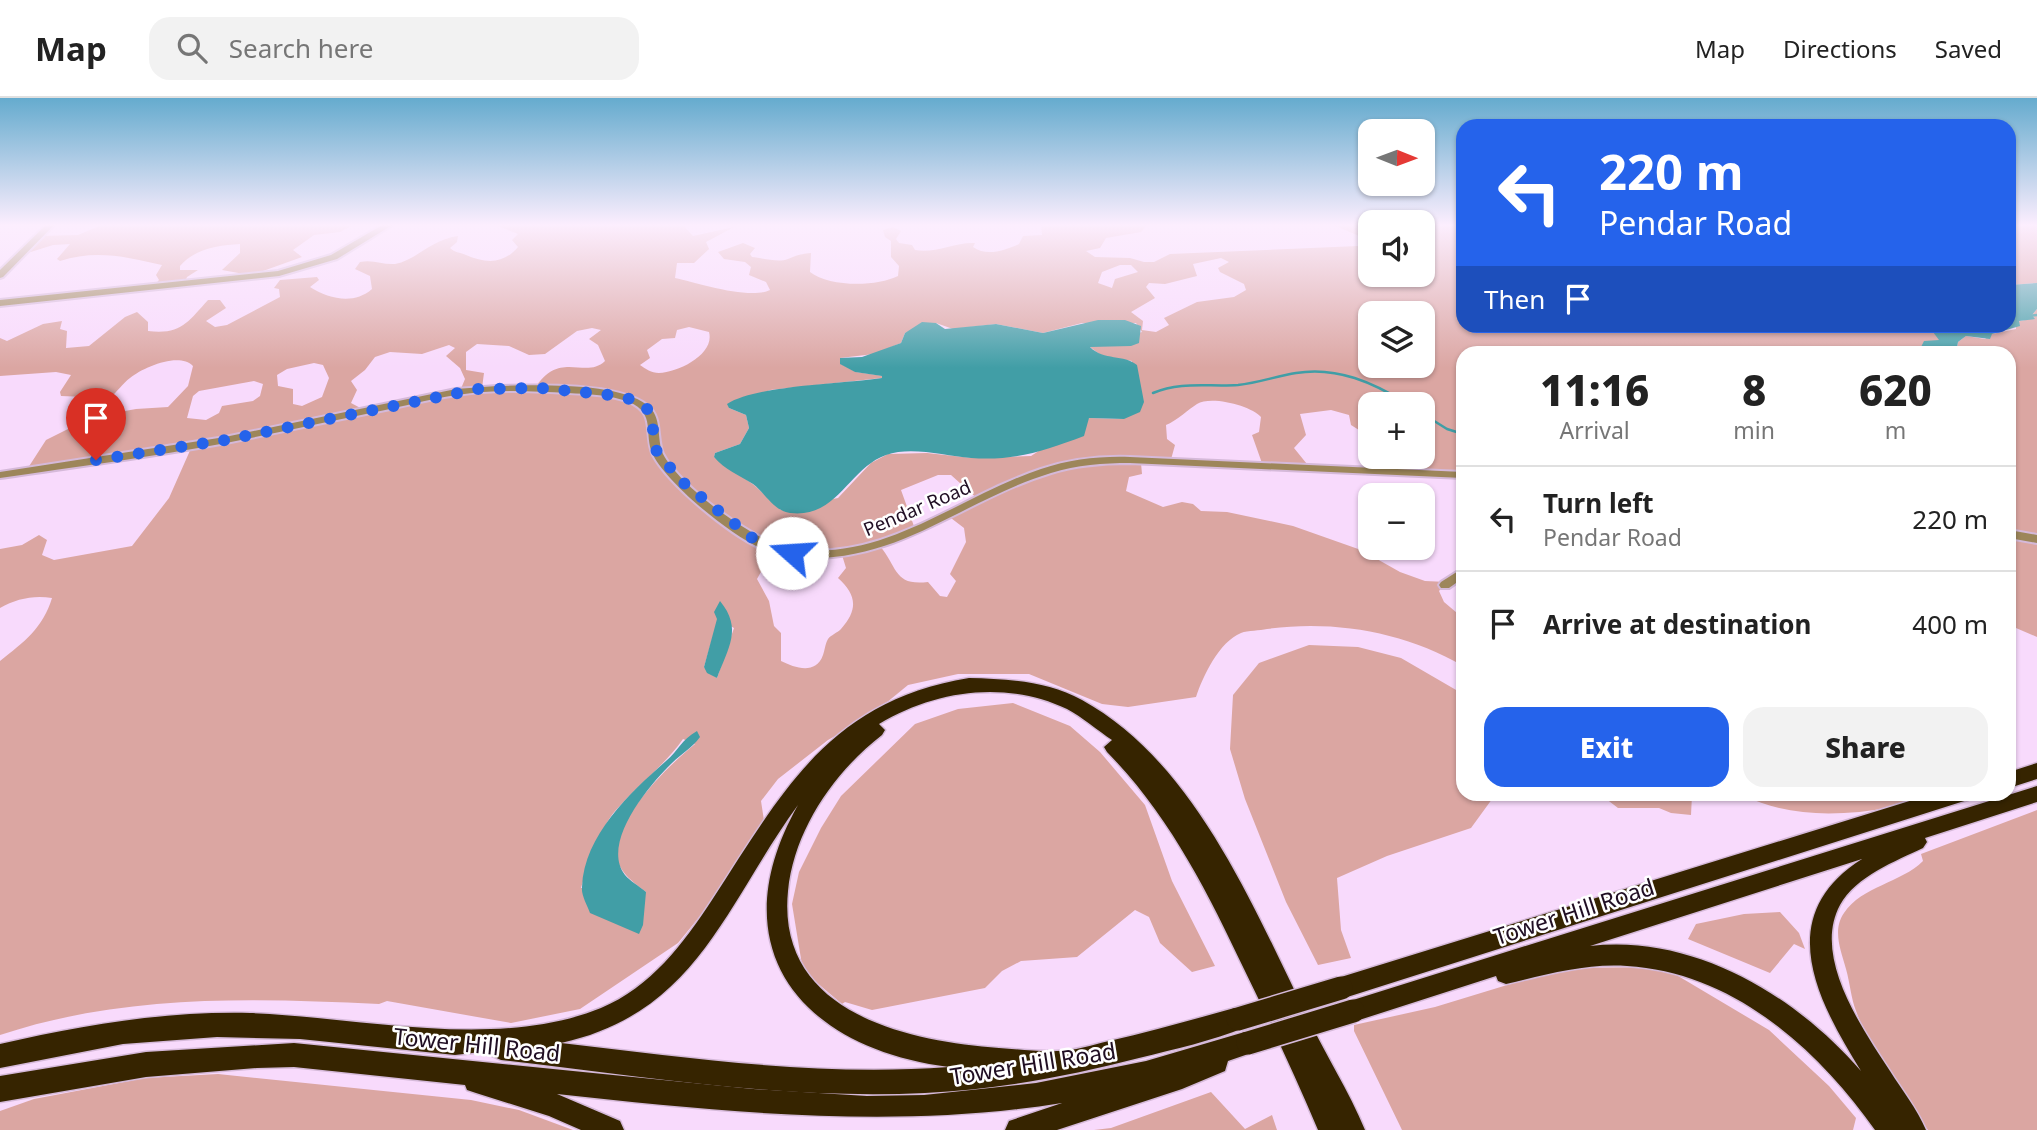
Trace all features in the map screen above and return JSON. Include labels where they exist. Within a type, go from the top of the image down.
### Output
[{"type":"highway","points":[[445,1042],[561,1034],[604,1020],[635,1003],[670,975],[691,952],[802,785],[848,735],[884,712],[922,696],[961,686],[1006,685],[1059,698],[1097,718],[1142,758],[1177,798],[1225,877],[1352,1130]]},
{"type":"highway","points":[[1063,1064],[956,1056],[883,1038],[852,1025],[826,1009],[804,987],[786,959],[777,929],[776,895],[784,858],[801,818],[841,760],[869,735],[901,716],[954,698],[1014,696],[1044,704],[1072,716],[1117,750],[1161,799],[1187,839],[1254,964],[1326,1122]]},
{"type":"highway","points":[[2016,778],[2037,771]]},
{"type":"highway","name":"Tower Hill Road","points":[[2016,800],[2037,794]]},
{"type":"highway","name":"Tower Hill Road","points":[[0,1056],[75,1040],[194,1026],[303,1028],[758,1076],[846,1081],[925,1081],[1063,1064],[1142,1047],[1238,1019],[1939,801]]},
{"type":"highway","name":"Tower Hill Road","points":[[0,1089],[120,1067],[239,1056],[294,1055],[810,1107],[924,1108],[979,1104],[1092,1086],[1248,1043],[2014,801]]},
{"type":"highway","points":[[1913,1130],[1830,988],[1820,948],[1823,917],[1839,890],[1872,865],[1982,811]]},
{"type":"highway","points":[[1420,990],[1606,956],[1641,957],[1684,966],[1745,992],[1811,1038],[1864,1091],[1891,1130]]},
{"type":"highway","points":[[1018,1130],[1182,1077],[1248,1043]]},
{"type":"highway","points":[[429,1067],[550,1104],[611,1130]]},
{"type":"street","points":[[0,303],[282,272]]},
{"type":"street","name":"Pendar Road","points":[[0,475],[225,440],[456,392],[504,388],[592,393],[638,402],[651,416],[659,456],[680,480],[756,541],[782,551],[803,555],[822,556],[867,549],[1015,484],[1083,462],[1456,475]]},
{"type":"street","points":[[2016,535],[2037,539]]},
{"type":"street","points":[[1445,585],[1456,577]]},
{"type":"shaded area","points":[[158,272],[195,272],[187,277],[184,285],[152,288],[159,280],[156,275]]},
{"type":"shaded area","points":[[362,272],[676,272],[675,278],[723,290],[761,293],[770,290],[766,282],[749,275],[750,272],[810,272],[840,283],[865,284],[889,280],[898,276],[898,272],[1102,272],[1098,283],[1112,288],[1115,279],[1137,272],[1196,272],[1197,276],[1165,284],[1149,283],[1146,287],[1155,298],[1131,312],[1143,321],[1142,330],[1156,332],[1169,325],[1164,318],[1197,302],[1234,297],[1246,290],[1244,284],[1220,272],[1358,272],[1358,287],[1435,287],[1435,272],[1456,272],[1456,333],[1946,333],[1940,340],[1924,346],[1456,346],[1456,475],[1383,471],[1435,469],[1435,392],[1358,392],[1358,429],[1351,425],[1349,415],[1331,410],[1300,414],[1306,435],[1294,448],[1311,469],[1263,466],[1252,435],[1259,432],[1261,417],[1249,409],[1221,401],[1197,404],[1166,425],[1167,439],[1175,445],[1170,463],[1141,463],[1142,474],[1129,477],[1126,491],[1163,507],[1182,502],[1193,504],[1201,511],[1227,512],[1293,526],[1358,549],[1358,560],[1379,560],[1400,572],[1425,581],[1447,582],[1439,591],[1444,602],[1456,612],[1456,662],[1417,645],[1368,631],[1318,626],[1293,627],[1247,631],[1233,637],[1213,660],[1196,697],[1128,707],[1102,704],[1029,674],[958,674],[908,685],[869,717],[828,740],[778,779],[761,801],[765,827],[736,872],[678,943],[580,1009],[511,1023],[387,1001],[379,1004],[235,1000],[188,1002],[93,1012],[0,1035],[0,661],[25,641],[38,626],[52,598],[25,598],[0,608],[0,549],[22,545],[39,535],[47,540],[42,555],[54,560],[132,546],[169,498],[192,446],[26,471],[46,440],[92,417],[136,409],[168,407],[188,386],[193,366],[179,360],[152,366],[130,378],[110,398],[61,396],[60,392],[71,375],[56,372],[0,376],[0,338],[7,341],[43,324],[62,321],[60,329],[67,331],[66,348],[89,346],[125,317],[137,312],[148,322],[148,331],[176,329],[189,321],[208,300],[220,300],[226,308],[206,321],[215,327],[227,325],[280,297],[279,289],[274,288],[280,280],[317,277],[319,280],[310,287],[333,297],[349,299],[372,289],[370,276]],"holes":[[[936,323],[953,329],[996,324],[1043,333],[1082,323],[1136,323],[1142,332],[1090,347],[1102,356],[1132,361],[1124,419],[1089,418],[1031,456],[972,458],[927,453],[888,454],[871,463],[838,498],[781,510],[754,485],[714,457],[715,453],[740,444],[749,428],[746,415],[729,408],[770,390],[882,378],[883,376],[856,372],[841,364],[840,358],[874,354],[901,343],[905,333]],[[689,327],[709,332],[707,348],[694,360],[676,369],[659,373],[651,372],[640,365],[650,358],[647,350],[662,339],[675,338],[677,330]],[[592,328],[601,330],[589,339],[598,345],[605,361],[589,368],[563,367],[554,370],[544,376],[535,388],[482,388],[484,373],[466,370],[466,352],[477,344],[509,346],[529,355],[545,354],[577,331]],[[449,345],[455,348],[446,356],[460,368],[465,379],[460,391],[366,411],[351,403],[357,390],[351,381],[365,370],[375,357],[390,352],[422,354]],[[314,363],[323,365],[329,378],[322,397],[302,406],[293,404],[293,389],[278,386],[277,375],[287,369]],[[254,381],[263,384],[260,396],[253,401],[222,406],[219,413],[206,420],[187,418],[193,396],[199,391]],[[938,475],[951,475],[980,501],[947,515],[964,528],[966,542],[950,574],[956,581],[947,597],[940,596],[928,582],[917,583],[903,578],[880,546],[915,529],[901,490]],[[784,552],[842,555],[846,568],[838,578],[849,590],[853,608],[847,622],[828,639],[820,661],[810,668],[792,666],[781,661],[781,633],[774,626],[769,601],[757,579],[762,570],[776,565]],[[718,619],[734,628],[717,678],[704,667]],[[683,739],[695,744],[658,778],[634,808],[619,839],[617,854],[620,866],[627,876],[646,892],[581,888],[610,817]]]},
{"type":"shaded area","points":[[2016,272],[2037,272],[2037,283],[2016,284]]},
{"type":"shaded area","points":[[2037,283],[2037,309],[2032,315],[2035,319],[2019,321],[2020,326],[2016,327],[2016,284]]},
{"type":"shaded area","points":[[2037,309],[2037,637],[2016,628],[2016,346],[1957,346],[1966,336],[1985,339],[1997,333],[2016,333],[2016,322],[2034,318],[2032,315]]},
{"type":"shaded area","points":[[1098,320],[1125,320],[1141,326],[1139,343],[1131,346],[1090,347],[1101,354],[1137,365],[1144,402],[1140,412],[1124,419],[1089,418],[1084,436],[1029,454],[1002,458],[971,458],[917,451],[896,452],[873,461],[831,501],[806,513],[790,513],[779,509],[753,484],[727,469],[714,457],[715,453],[740,444],[749,428],[746,415],[729,408],[727,404],[779,389],[882,378],[855,372],[840,364],[840,358],[862,357],[901,343],[905,333],[922,322],[936,323],[945,329],[996,324],[1043,333]]},
{"type":"shaded area","points":[[1934,333],[1996,333],[1990,339],[1966,336],[1957,346],[1922,346],[1924,341],[1939,340]]},
{"type":"shaded area","points":[[720,601],[727,611],[732,630],[729,648],[717,678],[707,673],[704,667],[717,619],[714,612]]},
{"type":"shaded area","points":[[1309,645],[1358,647],[1401,658],[1456,690],[1456,801],[1491,801],[1471,828],[1387,856],[1337,878],[1341,930],[1351,958],[1318,965],[1286,902],[1245,799],[1230,749],[1233,695],[1259,663]]},
{"type":"shaded area","points":[[1013,703],[1070,726],[1100,752],[1145,805],[1172,881],[1215,966],[1192,972],[1160,943],[1149,917],[1135,910],[1077,957],[1021,961],[1002,971],[985,988],[872,1010],[845,1002],[842,1004],[803,971],[792,904],[799,872],[821,828],[841,796],[915,724],[958,709]]},
{"type":"shaded area","points":[[697,731],[700,737],[652,785],[623,831],[619,862],[625,875],[646,892],[643,925],[639,934],[590,913],[582,887],[585,868],[600,832],[638,786]]},
{"type":"shaded area","points":[[1609,801],[1692,801],[1691,815],[1671,813],[1659,808],[1618,808]]},
{"type":"shaded area","points":[[1757,801],[1922,801],[1845,813],[1792,811]]},
{"type":"shaded area","points":[[2037,810],[2037,1130],[1928,1130],[1870,1043],[1854,1006],[1840,948],[1840,920],[1861,897],[1904,875],[1923,861],[1921,854]]},
{"type":"shaded area","points":[[1780,912],[1799,933],[1805,949],[1794,944],[1770,973],[1688,939],[1696,924],[1744,914]]},
{"type":"shaded area","points":[[1663,967],[1769,1030],[1829,1086],[1856,1118],[1853,1130],[1402,1130],[1354,1031],[1354,1025],[1435,1007],[1563,968]]},
{"type":"shaded area","points":[[218,1074],[471,1100],[519,1110],[573,1130],[0,1130],[0,1111],[34,1099],[145,1078]]},
{"type":"shaded area","points":[[1211,1092],[1245,1129],[1272,1115],[1277,1130],[1094,1130],[1111,1128]]},
{"type":"waterway","points":[[2028,316],[2037,315]]},
{"type":"waterway","points":[[1153,393],[1174,387],[1253,383],[1311,371],[1355,378],[1387,392]]},
{"type":"waterway","points":[[1435,422],[1456,432]]},
{"type":"route","points":[[96,460],[225,440],[478,389],[541,388],[621,396],[646,407],[651,416],[656,450],[666,467],[680,480],[745,534],[756,541],[792,553]]}]
